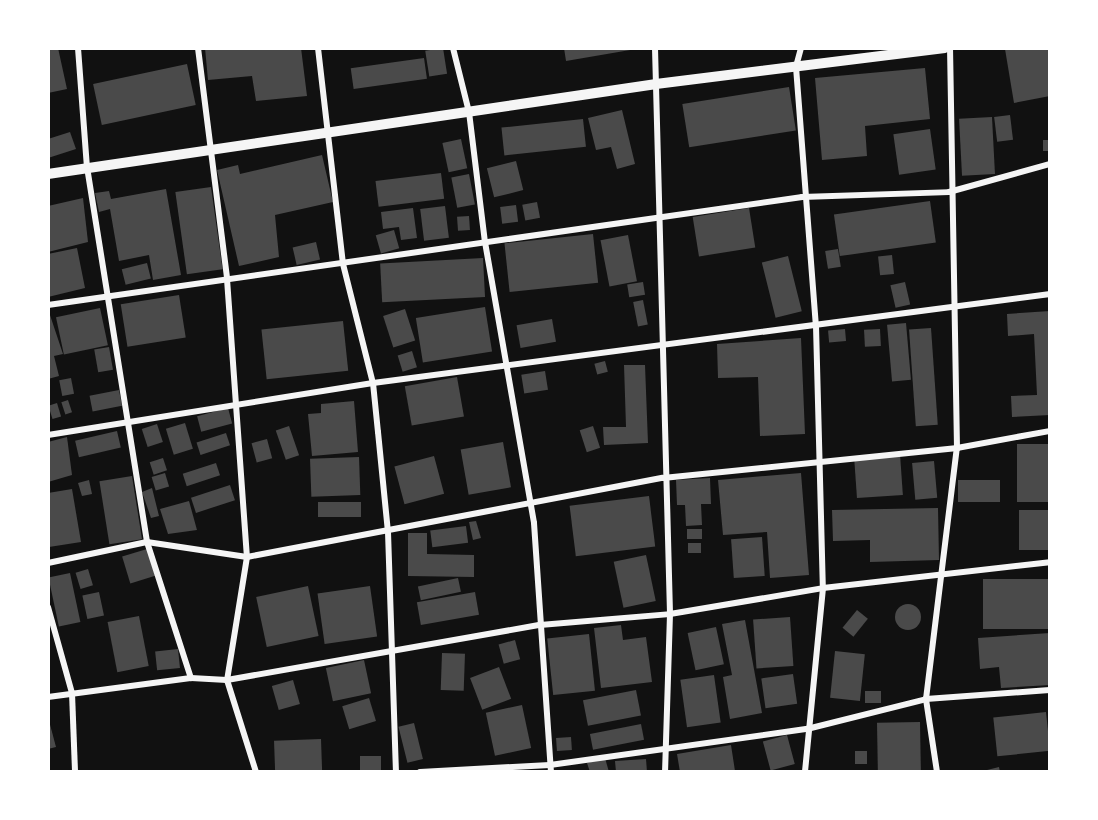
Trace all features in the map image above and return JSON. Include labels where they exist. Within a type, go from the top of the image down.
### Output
[{"type":"street","points":[[78,48],[87,167],[130,421],[147,542],[191,678]]},
{"type":"street","points":[[198,48],[227,279],[234,406],[247,557],[226,680],[256,772]]},
{"type":"street","points":[[318,48],[343,264],[373,383],[388,532],[387,649],[396,772]]},
{"type":"street","points":[[453,48],[469,112],[485,242],[501,309],[506,364],[531,502],[551,768]]},
{"type":"street","points":[[655,48],[654,157],[662,218],[663,478],[670,614],[663,745],[664,772]]},
{"type":"street","points":[[801,48],[796,67],[802,197],[816,326],[823,588],[807,729],[805,772]]},
{"type":"street","points":[[48,174],[656,84],[945,48]]},
{"type":"street","points":[[937,772],[927,699],[945,571],[957,448],[955,307],[949,192],[950,48]]},
{"type":"street","points":[[48,305],[802,197],[949,192],[1050,164]]},
{"type":"street","points":[[48,435],[506,364],[663,347],[1050,294]]},
{"type":"street","points":[[48,563],[147,542],[247,557],[663,478],[818,459],[957,448],[1050,432]]},
{"type":"street","points":[[48,697],[191,678],[226,680],[387,649],[540,625],[670,614],[823,588],[945,571],[1050,562]]},
{"type":"street","points":[[48,607],[72,693],[75,772]]},
{"type":"street","points":[[420,772],[551,768],[663,745],[807,729],[927,699],[1050,690]]},
{"type":"building","points":[[48,48],[58,48],[67,89],[48,93]]},
{"type":"building","points":[[205,48],[301,48],[307,96],[256,101],[252,76],[208,80]]},
{"type":"building","points":[[443,48],[447,74],[429,76],[425,51]]},
{"type":"building","points":[[564,48],[636,48],[636,49],[566,61]]},
{"type":"building","points":[[1050,48],[1050,96],[1014,103],[1005,49]]},
{"type":"building","points":[[424,58],[427,79],[354,89],[351,68]]},
{"type":"building","points":[[187,64],[196,105],[102,125],[93,84]]},
{"type":"building","points":[[925,68],[930,119],[865,126],[867,156],[822,160],[815,78]]},
{"type":"building","points":[[789,87],[796,130],[689,147],[682,104]]},
{"type":"building","points":[[622,110],[635,164],[617,169],[611,147],[596,150],[588,118]]},
{"type":"building","points":[[1010,115],[1013,140],[997,142],[994,117]]},
{"type":"building","points":[[992,117],[995,174],[962,176],[959,119]]},
{"type":"building","points":[[583,119],[586,147],[504,155],[501,128]]},
{"type":"building","points":[[930,129],[936,170],[899,175],[893,134]]},
{"type":"building","points":[[70,132],[76,149],[48,158],[48,139]]},
{"type":"building","points":[[461,139],[467,168],[449,172],[442,143]]},
{"type":"building","points":[[1043,140],[1050,140],[1050,151],[1043,151]]},
{"type":"building","points":[[322,155],[333,202],[275,215],[279,257],[239,266],[217,170],[238,165],[240,174]]},
{"type":"building","points":[[516,161],[523,190],[494,197],[487,168]]},
{"type":"building","points":[[441,173],[444,199],[379,207],[375,181]]},
{"type":"building","points":[[469,174],[475,204],[457,208],[451,177]]},
{"type":"building","points":[[211,187],[223,269],[187,274],[175,192]]},
{"type":"building","points":[[166,189],[181,275],[153,280],[149,255],[119,261],[110,209],[99,212],[95,193],[109,191],[111,199]]},
{"type":"building","points":[[83,198],[88,242],[48,252],[48,206]]},
{"type":"building","points":[[930,201],[936,243],[840,256],[834,214]]},
{"type":"building","points":[[537,202],[540,218],[525,221],[522,205]]},
{"type":"building","points":[[516,205],[518,222],[502,224],[500,207]]},
{"type":"building","points":[[445,206],[449,238],[424,241],[420,209]]},
{"type":"building","points":[[413,208],[417,238],[401,240],[399,227],[383,229],[381,212]]},
{"type":"building","points":[[749,208],[755,248],[699,256],[693,217]]},
{"type":"building","points":[[469,216],[470,230],[458,231],[457,217]]},
{"type":"building","points":[[394,230],[399,248],[381,254],[376,235]]},
{"type":"building","points":[[593,234],[598,283],[510,292],[504,243]]},
{"type":"building","points":[[628,235],[637,281],[609,286],[601,240]]},
{"type":"building","points":[[316,242],[320,260],[297,265],[293,247]]},
{"type":"building","points":[[77,248],[85,288],[48,297],[48,254]]},
{"type":"building","points":[[838,249],[841,267],[828,269],[825,251]]},
{"type":"building","points":[[892,255],[894,274],[880,275],[878,256]]},
{"type":"building","points":[[788,256],[802,311],[776,318],[762,263]]},
{"type":"building","points":[[483,258],[485,297],[382,302],[380,263]]},
{"type":"building","points":[[147,263],[151,279],[126,285],[122,269]]},
{"type":"building","points":[[643,282],[645,295],[629,297],[627,285]]},
{"type":"building","points":[[905,282],[910,304],[896,308],[890,285]]},
{"type":"building","points":[[179,295],[186,337],[127,347],[121,304]]},
{"type":"building","points":[[643,300],[648,325],[638,326],[633,302]]},
{"type":"building","points":[[485,307],[492,351],[423,362],[416,318]]},
{"type":"building","points":[[100,308],[108,345],[64,355],[56,317]]},
{"type":"building","points":[[48,309],[63,354],[54,356],[59,376],[48,379]]},
{"type":"building","points":[[405,309],[415,340],[393,347],[383,316]]},
{"type":"building","points":[[1050,311],[1050,415],[1012,417],[1011,396],[1037,395],[1034,334],[1008,336],[1007,314]]},
{"type":"building","points":[[552,319],[556,342],[521,348],[517,325]]},
{"type":"building","points":[[343,321],[348,371],[267,379],[261,330]]},
{"type":"building","points":[[906,323],[911,380],[892,381],[887,325]]},
{"type":"building","points":[[931,328],[938,425],[916,426],[909,330]]},
{"type":"building","points":[[845,329],[846,341],[829,342],[828,330]]},
{"type":"building","points":[[880,329],[881,346],[865,347],[864,330]]},
{"type":"building","points":[[801,338],[805,434],[760,436],[758,377],[718,378],[717,344]]},
{"type":"building","points":[[109,347],[113,370],[98,372],[94,350]]},
{"type":"building","points":[[412,351],[417,367],[403,372],[398,355]]},
{"type":"building","points":[[605,361],[608,372],[597,374],[594,364]]},
{"type":"building","points":[[624,365],[645,365],[648,443],[604,445],[603,427],[626,427]]},
{"type":"building","points":[[545,371],[548,390],[524,394],[521,375]]},
{"type":"building","points":[[457,377],[464,416],[412,426],[405,386]]},
{"type":"building","points":[[71,378],[74,394],[62,396],[59,380]]},
{"type":"building","points":[[119,390],[122,406],[93,411],[90,396]]},
{"type":"building","points":[[68,400],[72,412],[65,415],[61,402]]},
{"type":"building","points":[[354,401],[358,452],[312,456],[308,414],[321,413],[321,404]]},
{"type":"building","points":[[57,403],[61,416],[52,419],[48,406]]},
{"type":"building","points":[[228,408],[232,423],[201,432],[197,416]]},
{"type":"building","points":[[185,423],[193,449],[174,455],[166,429]]},
{"type":"building","points":[[157,424],[163,442],[148,447],[142,429]]},
{"type":"building","points":[[289,426],[299,455],[286,460],[276,431]]},
{"type":"building","points":[[593,426],[600,448],[587,452],[580,430]]},
{"type":"building","points":[[117,431],[121,448],[79,457],[75,441]]},
{"type":"building","points":[[226,433],[230,445],[201,455],[197,443]]},
{"type":"building","points":[[67,437],[72,475],[48,482],[48,442]]},
{"type":"building","points":[[267,439],[272,458],[257,462],[252,443]]},
{"type":"building","points":[[503,442],[511,487],[469,495],[461,449]]},
{"type":"building","points":[[1017,444],[1050,444],[1050,502],[1017,502]]},
{"type":"building","points":[[900,454],[903,495],[857,498],[854,457]]},
{"type":"building","points":[[434,456],[444,494],[404,504],[394,467]]},
{"type":"building","points":[[359,457],[360,495],[311,497],[310,459]]},
{"type":"building","points":[[163,458],[167,470],[154,475],[150,462]]},
{"type":"building","points":[[934,461],[937,498],[915,500],[912,463]]},
{"type":"building","points":[[216,463],[220,475],[187,486],[183,474]]},
{"type":"building","points":[[165,473],[169,486],[156,490],[152,477]]},
{"type":"building","points":[[801,473],[809,575],[770,578],[767,532],[723,535],[718,480]]},
{"type":"building","points":[[132,476],[142,539],[109,544],[99,481]]},
{"type":"building","points":[[710,478],[711,504],[701,504],[702,525],[686,526],[685,505],[677,505],[676,480]]},
{"type":"building","points":[[89,480],[92,494],[82,496],[78,483]]},
{"type":"building","points":[[958,480],[1000,480],[1000,502],[958,502]]},
{"type":"building","points":[[230,485],[235,500],[196,513],[191,498]]},
{"type":"building","points":[[152,488],[159,516],[151,518],[142,492]]},
{"type":"building","points":[[72,489],[81,542],[49,547],[48,493]]},
{"type":"building","points":[[649,496],[655,547],[576,556],[570,506]]},
{"type":"building","points":[[189,501],[197,530],[168,534],[160,509]]},
{"type":"building","points":[[318,502],[361,502],[361,517],[318,517]]},
{"type":"building","points":[[938,508],[939,560],[870,562],[870,540],[833,541],[832,510]]},
{"type":"building","points":[[1019,510],[1050,510],[1050,550],[1019,550]]},
{"type":"building","points":[[476,521],[481,538],[473,540],[469,522]]},
{"type":"building","points":[[466,526],[468,543],[432,547],[430,530]]},
{"type":"building","points":[[687,529],[702,529],[702,539],[687,539]]},
{"type":"building","points":[[408,533],[427,533],[427,554],[474,555],[474,577],[408,576]]},
{"type":"building","points":[[762,537],[765,576],[734,578],[731,539]]},
{"type":"building","points":[[688,543],[701,543],[701,553],[688,553]]},
{"type":"building","points":[[147,549],[155,576],[130,583],[122,557]]},
{"type":"building","points":[[646,555],[656,601],[623,608],[614,562]]},
{"type":"building","points":[[88,569],[93,585],[81,589],[76,573]]},
{"type":"building","points":[[70,573],[80,622],[59,626],[48,578]]},
{"type":"building","points":[[458,578],[461,592],[421,600],[418,587]]},
{"type":"building","points":[[983,579],[1050,579],[1050,629],[983,629]]},
{"type":"building","points":[[308,586],[319,636],[267,647],[256,597]]},
{"type":"building","points":[[370,586],[377,637],[325,644],[318,593]]},
{"type":"building","points":[[99,592],[104,615],[87,619],[82,596]]},
{"type":"building","points":[[475,592],[479,615],[421,625],[417,602]]},
{"type":"building","points":[[908,604],[917,608],[921,617],[917,626],[908,630],[899,626],[895,617],[899,608]]},
{"type":"building","points":[[857,610],[868,619],[853,637],[843,628]]},
{"type":"building","points":[[139,616],[149,666],[117,672],[108,622]]},
{"type":"building","points":[[790,617],[793,666],[757,668],[753,620]]},
{"type":"building","points":[[745,620],[762,713],[730,719],[723,677],[732,675],[722,624]]},
{"type":"building","points":[[621,625],[623,640],[646,637],[652,682],[601,688],[594,628]]},
{"type":"building","points":[[716,627],[724,664],[696,670],[688,633]]},
{"type":"building","points":[[1050,633],[1050,685],[1001,688],[999,667],[980,669],[978,638]]},
{"type":"building","points":[[589,634],[595,691],[553,695],[547,638]]},
{"type":"building","points":[[515,640],[520,659],[504,664],[499,644]]},
{"type":"building","points":[[178,649],[180,668],[157,670],[155,651]]},
{"type":"building","points":[[835,651],[865,654],[860,701],[830,698]]},
{"type":"building","points":[[442,653],[465,654],[464,691],[441,690]]},
{"type":"building","points":[[364,660],[371,693],[333,701],[326,668]]},
{"type":"building","points":[[499,667],[511,699],[482,710],[470,678]]},
{"type":"building","points":[[793,674],[797,704],[765,708],[761,678]]},
{"type":"building","points":[[714,675],[721,723],[687,727],[680,680]]},
{"type":"building","points":[[293,680],[300,704],[279,710],[272,686]]},
{"type":"building","points":[[636,690],[641,716],[588,726],[583,700]]},
{"type":"building","points":[[865,691],[881,691],[881,703],[865,703]]},
{"type":"building","points":[[369,698],[376,721],[349,729],[342,706]]},
{"type":"building","points":[[522,705],[531,748],[495,756],[486,713]]},
{"type":"building","points":[[1046,712],[1050,751],[997,756],[993,718]]},
{"type":"building","points":[[48,717],[56,747],[48,749]]},
{"type":"building","points":[[920,722],[921,770],[878,771],[877,723]]},
{"type":"building","points":[[414,723],[423,759],[407,763],[398,727]]},
{"type":"building","points":[[641,724],[644,740],[593,750],[590,734]]},
{"type":"building","points":[[787,735],[795,764],[771,770],[763,741]]},
{"type":"building","points":[[571,737],[572,750],[557,751],[556,738]]},
{"type":"building","points":[[321,739],[322,772],[275,772],[274,741]]},
{"type":"building","points":[[731,745],[735,771],[680,772],[677,754]]},
{"type":"building","points":[[855,751],[867,751],[867,764],[855,764]]},
{"type":"building","points":[[360,756],[381,756],[381,772],[360,772]]},
{"type":"building","points":[[605,758],[609,772],[590,772],[587,763]]},
{"type":"building","points":[[646,759],[647,772],[616,772],[615,761]]},
{"type":"building","points":[[999,767],[1000,772],[983,772],[983,771]]}]
